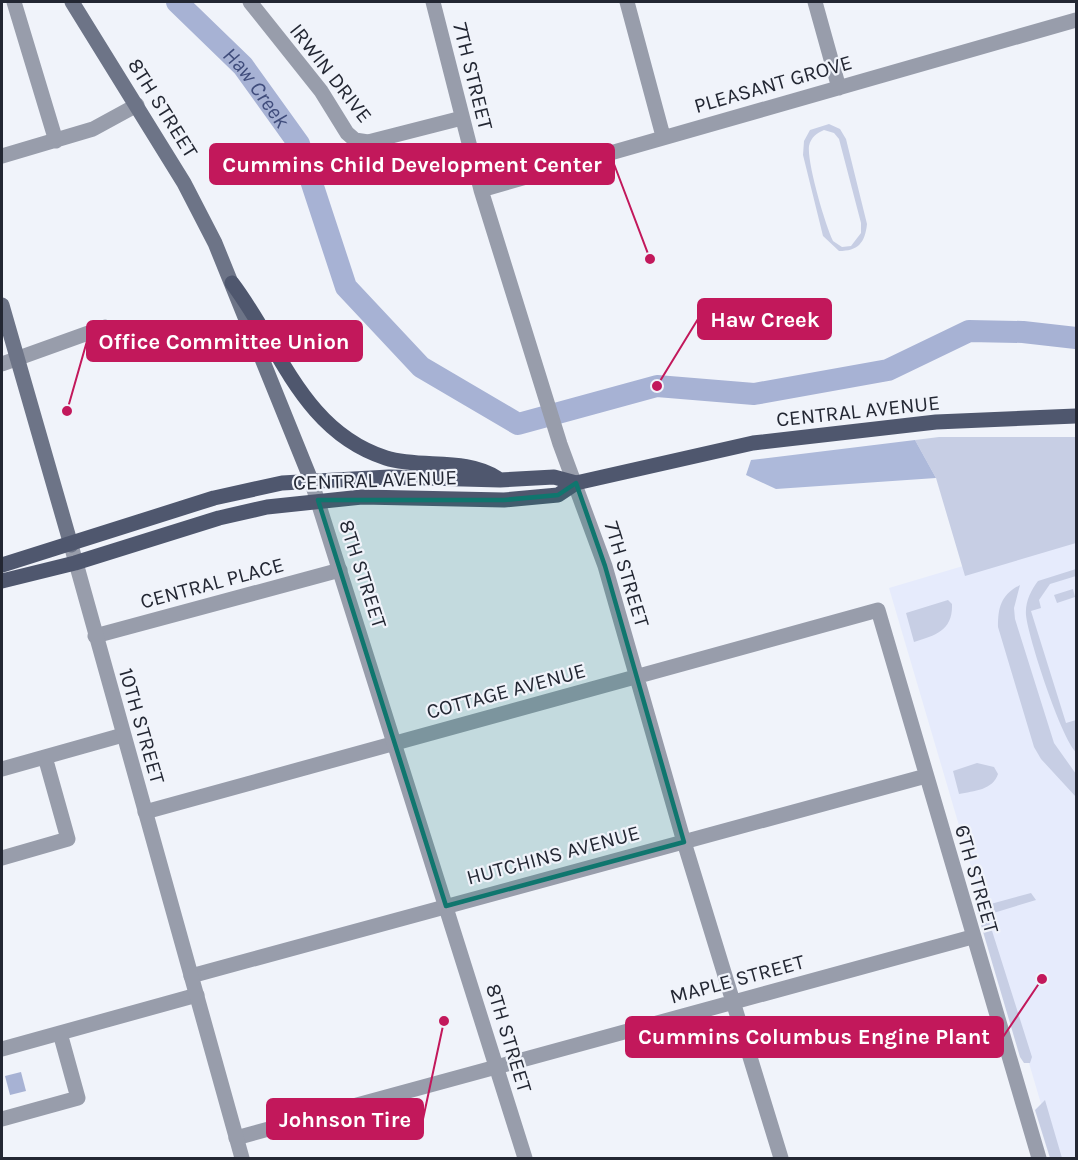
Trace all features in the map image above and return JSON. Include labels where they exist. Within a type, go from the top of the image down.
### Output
[{"type":"main road","name":"8TH STREET","points":[[72,2],[184,183],[215,243],[311,480]]},
{"type":"main road","points":[[232,283],[255,313],[281,365],[304,399],[327,424],[356,444],[386,458],[419,464],[477,468],[500,480]]},
{"type":"main road","name":"10TH STREET","points":[[2,305],[71,545]]},
{"type":"main road","name":"CENTRAL AVENUE","points":[[2,581],[75,563],[243,512],[318,501],[394,497],[504,500],[558,495],[576,483],[753,443],[936,422],[1077,416]]},
{"type":"main road","name":"CENTRAL AVENUE","points":[[2,565],[214,498],[262,486],[311,480],[389,477],[500,480],[554,477],[576,483]]},
{"type":"street","points":[[14,2],[56,141]]},
{"type":"street","name":"IRWIN DRIVE","points":[[250,2],[321,91],[347,133],[355,140],[368,142],[462,118]]},
{"type":"street","name":"7TH STREET","points":[[433,2],[481,190],[560,444],[605,566],[684,842],[781,1158]]},
{"type":"street","points":[[627,2],[663,136]]},
{"type":"street","points":[[815,2],[839,88]]},
{"type":"street","name":"PLEASANT GROVE","points":[[481,190],[663,136],[1077,20]]},
{"type":"street","points":[[2,156],[93,129],[137,105]]},
{"type":"street","points":[[2,364],[105,327]]},
{"type":"street","name":"8TH STREET","points":[[311,480],[525,1158]]},
{"type":"street","name":"10TH STREET","points":[[71,545],[242,1158]]},
{"type":"street","name":"CENTRAL PLACE","points":[[95,636],[340,570]]},
{"type":"street","name":"COTTAGE AVENUE","points":[[145,812],[878,610]]},
{"type":"street","name":"6TH STREET","points":[[878,610],[972,937],[1039,1158]]},
{"type":"street","points":[[2,769],[123,735]]},
{"type":"street","points":[[2,858],[68,839],[45,757]]},
{"type":"street","name":"HUTCHINS AVENUE","points":[[191,976],[926,776]]},
{"type":"street","name":"MAPLE STREET","points":[[236,1138],[972,937]]},
{"type":"street","points":[[2,1049],[196,995]]},
{"type":"street","points":[[2,1119],[78,1098],[60,1033]]},
{"type":"highlighted area","points":[[576,483],[605,566],[684,842],[446,906],[318,500],[504,500],[558,495]]},
{"type":"shaded area","points":[[829,124],[840,129],[846,139],[867,224],[859,245],[846,251],[839,251],[823,236],[803,155],[804,141],[810,130]],"holes":[[[824,130],[834,133],[839,139],[861,223],[861,233],[851,246],[842,247],[833,241],[830,233],[817,194],[809,154],[810,143],[819,132]]]},
{"type":"shaded area","points":[[939,437],[1076,437],[1076,543],[965,576],[936,478],[915,440]]},
{"type":"shaded area","points":[[915,440],[936,478],[776,489],[746,475],[751,460]]},
{"type":"shaded area","points":[[1076,451],[1076,1158],[1057,1158],[889,588],[963,566]]},
{"type":"shaded area","points":[[1076,569],[1076,576],[1050,584],[1039,600],[1041,608],[1031,611],[1066,723],[1076,720],[1076,752],[1062,728],[1046,686],[1028,627],[1026,605],[1038,581]]},
{"type":"shaded area","points":[[1020,585],[1014,608],[1015,619],[1054,743],[1076,774],[1076,797],[1041,759],[1034,747],[998,627],[1002,602]]},
{"type":"shaded area","points":[[1073,589],[1075,597],[1057,603],[1054,595]]},
{"type":"shaded area","points":[[948,600],[952,604],[952,613],[946,626],[936,634],[914,642],[906,613]]},
{"type":"shaded area","points":[[977,763],[994,767],[998,774],[996,779],[987,787],[959,794],[953,771]]},
{"type":"shaded area","points":[[1031,893],[1036,900],[987,915],[1032,1057],[1030,1063],[1024,1063],[1020,1057],[976,908]]},
{"type":"shaded area","points":[[21,1072],[26,1091],[10,1095],[5,1076]]},
{"type":"shaded area","points":[[1045,1100],[1062,1158],[1050,1158],[1035,1110]]},
{"type":"waterway","name":"Haw Creek","points":[[177,2],[243,66],[299,144],[346,287],[421,367],[518,424],[657,386],[754,394],[888,370],[969,331],[1023,332],[1076,338]]},
{"type":"place","name":"Cummins Child Development Center","points":[[650,259]]},
{"type":"place","name":"Haw Creek","points":[[657,386]]},
{"type":"place","name":"Office Committee Union","points":[[67,411]]},
{"type":"place","name":"Cummins Columbus Engine Plant","points":[[1042,979]]},
{"type":"place","name":"Johnson Tire","points":[[444,1021]]}]
